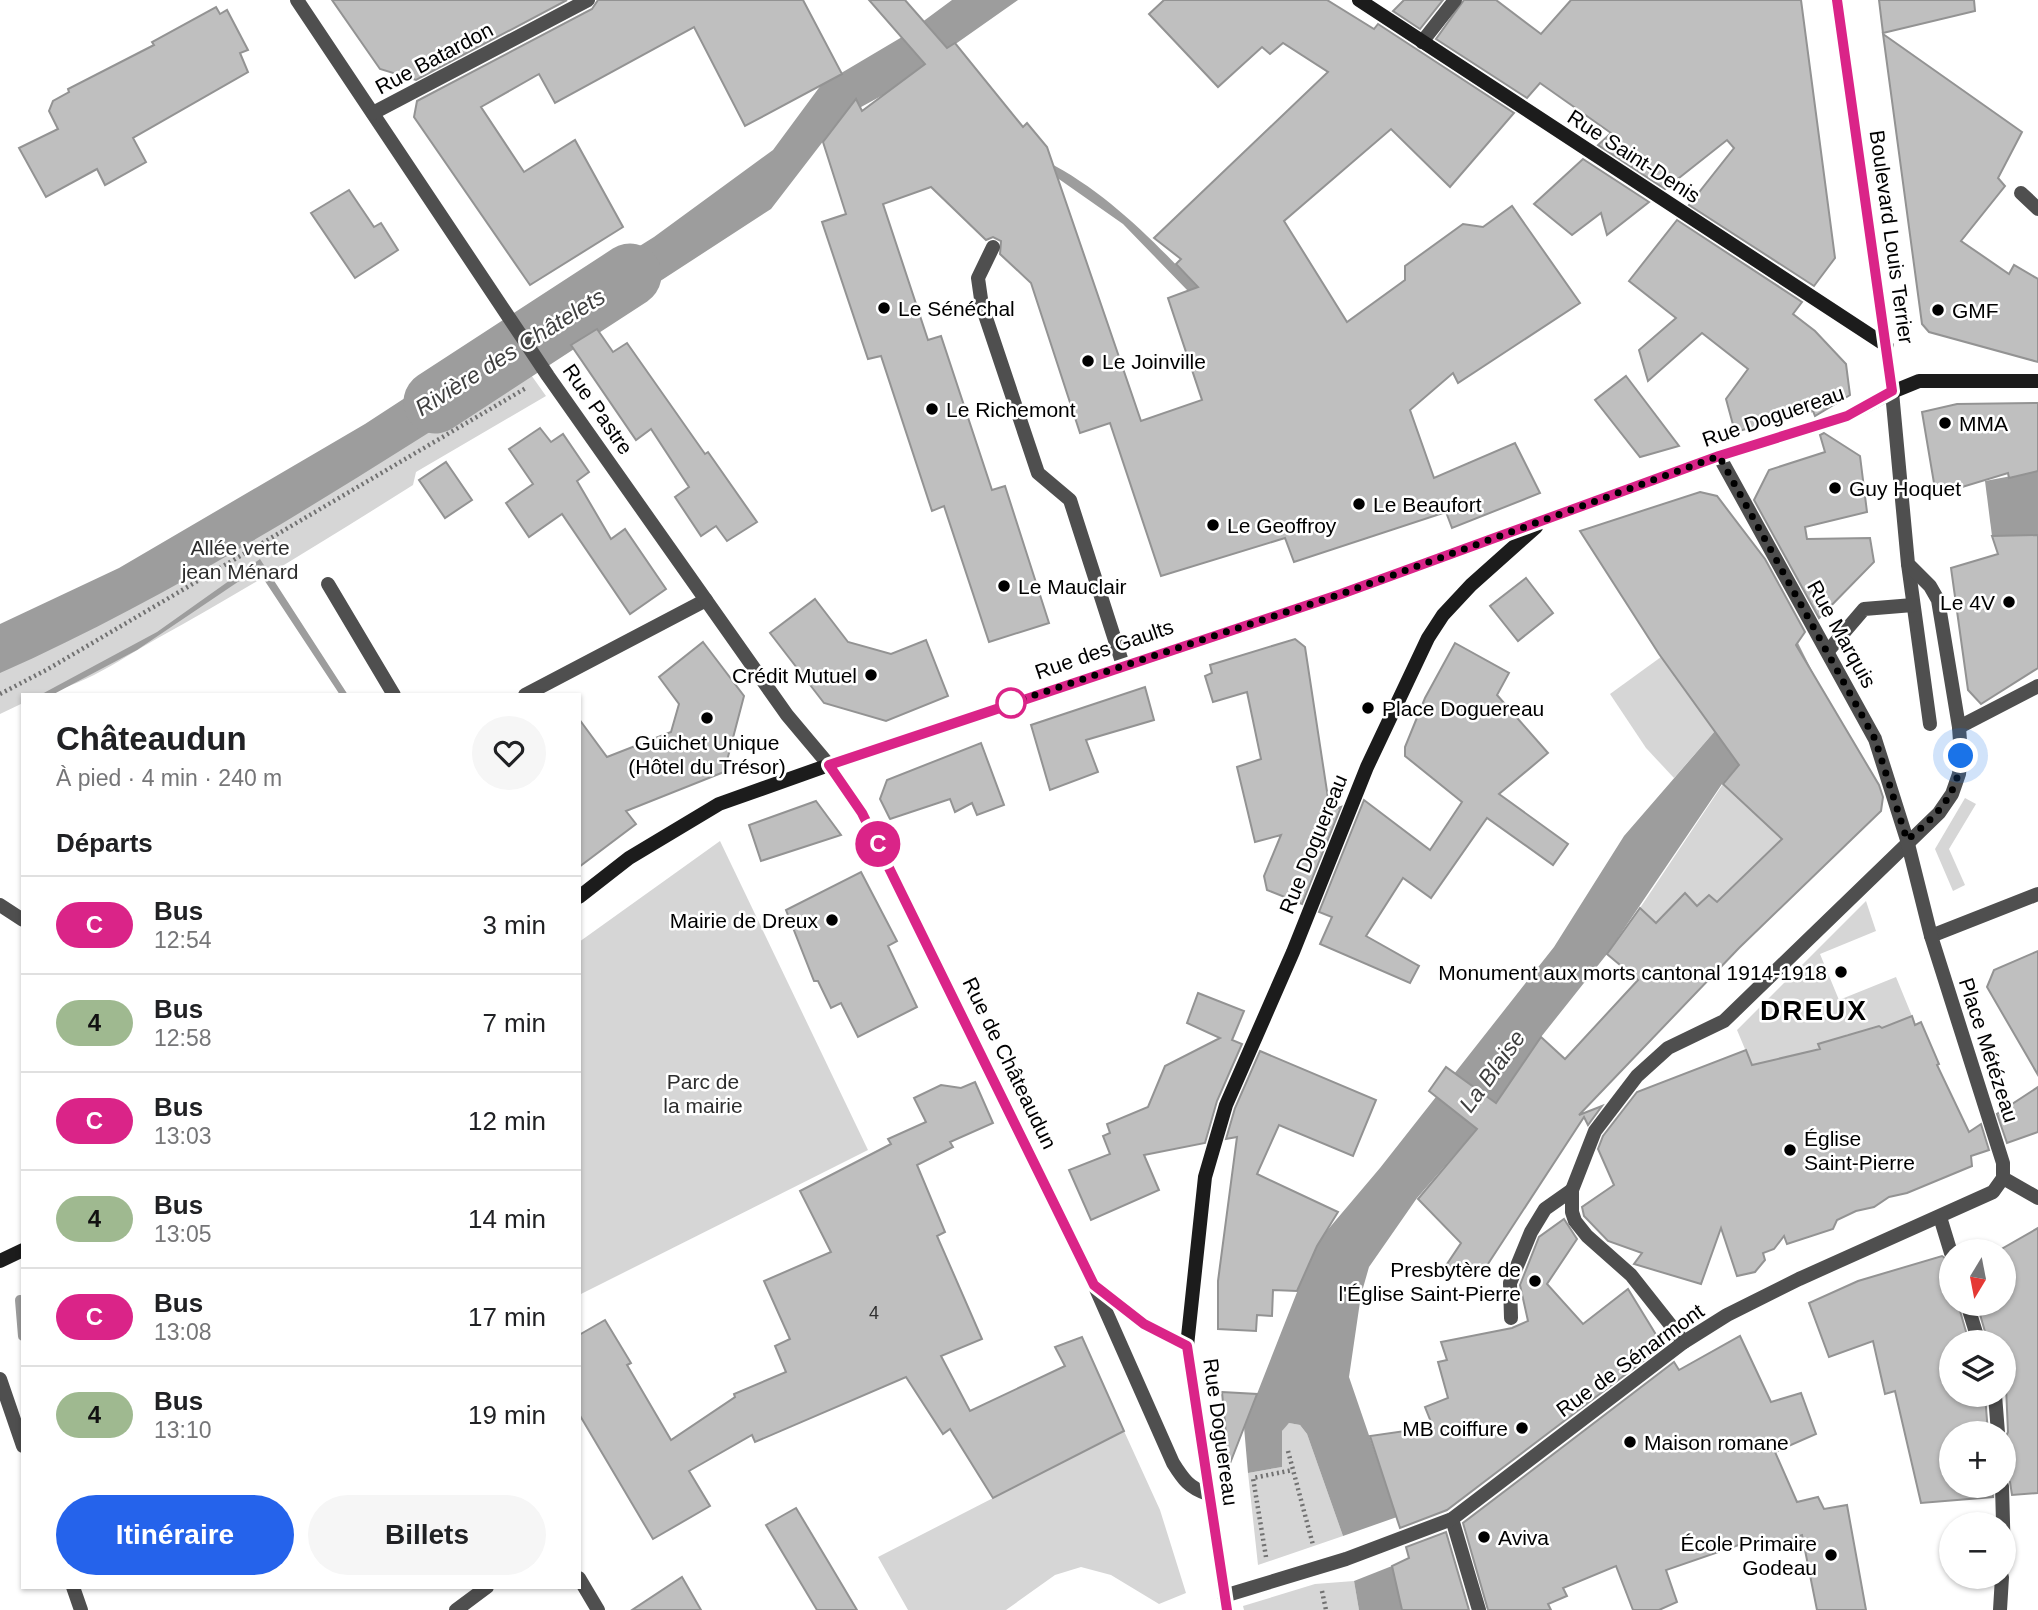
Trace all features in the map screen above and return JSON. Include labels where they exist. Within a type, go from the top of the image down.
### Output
[{"type":"street","name":"Rue Pastre","points":[[297,0],[548,376],[787,715],[829,765]]},
{"type":"street","name":"Rue Batardon","points":[[373,113],[589,0]]},
{"type":"street","name":"Rue Saint-Denis","points":[[1359,0],[1887,346]]},
{"type":"street","points":[[1422,42],[1455,0]]},
{"type":"street","name":"Boulevard Louis Terrier","points":[[1837,0],[1887,346],[1908,564],[1930,724]]},
{"type":"street","points":[[2021,193],[2038,209]]},
{"type":"street","points":[[993,247],[978,278],[982,306],[1038,473],[1070,500],[1123,665]]},
{"type":"street","name":"Rue Doguereau","points":[[1225,1603],[1187,1346],[1205,1177],[1226,1105],[1293,952],[1367,767],[1415,665],[1443,615],[1471,585],[1542,522],[1719,456],[1847,416],[1892,391],[1919,381],[2038,381]]},
{"type":"street","name":"Rue Marquis","points":[[1719,456],[1875,739],[1907,840]]},
{"type":"street","name":"Rue des Gaults","points":[[581,895],[629,858],[719,804],[1123,665],[1341,594],[1542,522]]},
{"type":"street","points":[[1684,1342],[1631,1275],[1581,1229],[1572,1212],[1572,1190],[1595,1131],[1637,1076],[1668,1048],[1724,1021],[1907,840],[1939,813],[1952,794],[1960,765],[1959,727],[1938,600],[1930,586],[1908,564]]},
{"type":"street","points":[[328,584],[393,693]]},
{"type":"street","points":[[529,693],[706,600]]},
{"type":"street","points":[[1828,651],[1864,609],[1913,605]]},
{"type":"street","points":[[1959,727],[2038,686]]},
{"type":"street","name":"Rue de Châteaudun","points":[[829,765],[862,813],[1094,1285],[1144,1324],[1187,1346]]},
{"type":"street","name":"Place Métézeau","points":[[1907,840],[1931,936],[2003,1163],[2003,1178]]},
{"type":"street","points":[[1931,936],[2038,894]]},
{"type":"street","points":[[0,905],[21,919]]},
{"type":"street","points":[[2003,1178],[2038,1198]]},
{"type":"street","name":"Rue de Sénarmont","points":[[1318,1567],[1404,1539],[1452,1519],[1684,1342],[1764,1295],[1993,1192],[2003,1178]]},
{"type":"street","points":[[1511,1318],[1510,1283],[1531,1232],[1545,1209],[1572,1190]]},
{"type":"street","points":[[1940,1217],[1947,1239]]},
{"type":"street","points":[[0,1261],[21,1251]]},
{"type":"street","points":[[1094,1285],[1173,1463],[1183,1481],[1194,1489],[1208,1493]]},
{"type":"street","points":[[0,1379],[21,1440]]},
{"type":"street","points":[[1452,1519],[1479,1610]]},
{"type":"street","points":[[1225,1603],[1270,1582],[1318,1567]]},
{"type":"street","points":[[581,1581],[598,1610]]},
{"type":"street","points":[[74,1589],[81,1610]]},
{"type":"street","points":[[456,1610],[484,1589]]},
{"type":"street","points":[[2000,1610],[2001,1589]]},
{"type":"path","points":[[0,694],[548,376]]},
{"type":"path","points":[[1288,1451],[1318,1567],[1326,1610]]},
{"type":"path","points":[[1270,1582],[1253,1478],[1293,1470]]},
{"type":"green space","name":"Allée verte jean Ménard","points":[[519,358],[546,396],[416,472],[413,485],[223,601],[94,675],[59,689],[21,693],[21,704],[0,714],[0,662],[31,648]]},
{"type":"green space","points":[[1661,657],[1715,731],[1674,778],[1646,748],[1610,694]]},
{"type":"green space","points":[[1723,784],[1782,839],[1717,902],[1709,895],[1697,906],[1684,894],[1667,911],[1687,930],[1675,942],[1640,908]]},
{"type":"green space","points":[[1965,798],[1976,804],[1949,849],[1965,885],[1953,891],[1935,849]]},
{"type":"green space","name":"Parc de la mairie","points":[[720,841],[868,1150],[581,1294],[581,941]]},
{"type":"green space","points":[[1866,901],[1876,931],[1820,954],[1839,1000],[1896,977],[1912,1016],[1888,1033],[1879,1026],[1849,1037],[1848,1034],[1800,1057],[1798,1054],[1793,1055],[1755,1073],[1737,1030]]},
{"type":"green space","points":[[1289,1423],[1300,1425],[1307,1434],[1343,1536],[1258,1565],[1248,1473],[1282,1467],[1280,1437]]},
{"type":"green space","points":[[1124,1431],[1160,1510],[1186,1593],[1159,1604],[1111,1575],[1081,1567],[1055,1575],[1006,1610],[908,1610],[878,1557]]},
{"type":"green space","points":[[1354,1581],[1359,1610],[1244,1610],[1243,1606],[1315,1584]]},
{"type":"water","points":[[952,0],[1018,0],[883,95],[841,118],[771,209],[568,341],[544,306],[654,237],[773,150],[821,85],[902,37]]},
{"type":"water","points":[[1046,161],[1110,203],[1202,292],[1188,291],[1123,224],[1056,177]]},
{"type":"water","points":[[497,338],[522,374],[331,494],[201,571],[68,641],[0,673],[0,624],[119,568],[365,424]]},
{"type":"water","points":[[2038,471],[2038,535],[1992,536],[1985,481]]},
{"type":"water","points":[[260,559],[347,693],[339,693],[257,569],[137,650],[56,693],[44,693],[157,632]]},
{"type":"water","name":"La Blaise","points":[[1798,643],[1815,677],[1722,784],[1607,954],[1541,1037],[1483,1122],[1417,1198],[1369,1267],[1361,1295],[1349,1377],[1397,1517],[1343,1536],[1307,1434],[1300,1425],[1289,1423],[1282,1431],[1282,1467],[1248,1473],[1244,1427],[1312,1254],[1325,1233],[1380,1168],[1554,947],[1624,836],[1715,731]]},
{"type":"water","points":[[1392,1566],[1402,1610],[1359,1610],[1354,1581]]},
{"type":"building","points":[[332,0],[567,0],[416,80],[380,69]]},
{"type":"building","points":[[598,0],[803,0],[842,74],[745,126],[694,27],[555,103],[539,74],[481,107],[524,172],[575,140],[623,227],[530,285],[414,117],[417,101],[592,9]]},
{"type":"building","points":[[869,0],[905,0],[947,48],[955,43],[1023,127],[1027,123],[1047,147],[1141,421],[1202,400],[1168,298],[1198,287],[1176,264],[1181,259],[1154,238],[1328,72],[1283,43],[1270,54],[1262,47],[1218,87],[1149,14],[1164,0],[1327,0],[1374,29],[1378,24],[1514,113],[1450,187],[1391,129],[1284,221],[1347,322],[1405,280],[1405,266],[1463,224],[1483,227],[1512,206],[1580,303],[1458,383],[1453,373],[1410,410],[1434,478],[1515,443],[1540,493],[1452,528],[1446,512],[1294,562],[1285,538],[1161,576],[1110,423],[1080,433],[1031,283],[1000,254],[1001,241],[993,237],[986,240],[931,187],[883,204],[928,340],[941,336],[992,490],[1005,486],[1049,623],[989,642],[944,506],[932,511],[881,356],[868,359],[822,222],[846,214],[823,142],[856,99],[862,111],[925,64]]},
{"type":"building","points":[[1404,0],[1443,0],[1420,29],[1393,11]]},
{"type":"building","points":[[1464,0],[1496,0],[1541,34],[1571,0],[1801,0],[1835,258],[1814,286],[1689,205],[1734,148],[1727,140],[1665,189],[1598,145],[1611,133],[1540,83],[1527,98],[1436,39]]},
{"type":"building","points":[[1879,0],[1974,0],[1975,11],[1883,33]]},
{"type":"building","points":[[216,7],[220,14],[227,10],[248,50],[240,53],[248,72],[133,138],[146,162],[105,185],[97,169],[46,197],[19,148],[58,129],[49,111],[53,101],[69,92],[68,89],[154,45],[152,42]]},
{"type":"building","points":[[1883,34],[2022,132],[1998,178],[2005,186],[1961,241],[2009,274],[2014,265],[2038,279],[2038,362],[1929,332],[1922,324]]},
{"type":"building","points":[[1583,159],[1649,202],[1607,235],[1601,213],[1572,235],[1534,204]]},
{"type":"building","points":[[349,190],[374,227],[381,223],[398,250],[355,278],[311,213]]},
{"type":"building","points":[[1677,220],[1802,302],[1793,314],[1815,331],[1846,364],[1850,395],[1815,416],[1813,411],[1735,432],[1726,399],[1748,369],[1702,333],[1648,381],[1639,350],[1676,318],[1629,281]]},
{"type":"building","points":[[597,329],[613,352],[627,343],[705,454],[708,452],[757,522],[727,541],[716,526],[701,536],[675,497],[689,487],[651,429],[636,440],[571,345]]},
{"type":"building","points":[[1626,376],[1679,446],[1640,457],[1595,400]]},
{"type":"building","points":[[2038,403],[2038,471],[2009,478],[2008,473],[1936,495],[1922,412],[1957,404]]},
{"type":"building","points":[[540,428],[551,442],[563,434],[589,472],[577,481],[611,539],[625,529],[666,589],[630,614],[562,514],[529,537],[506,503],[533,484],[509,449]]},
{"type":"building","points":[[1824,433],[1860,456],[1867,512],[1805,527],[1807,539],[1870,538],[1874,562],[1819,618],[1754,500],[1769,470],[1825,452],[1820,435]]},
{"type":"building","points":[[446,462],[472,500],[445,518],[419,480]]},
{"type":"building","points":[[1700,492],[1717,496],[1765,559],[1805,632],[1796,645],[1879,785],[1883,797],[1881,811],[1739,948],[1579,1115],[1602,1106],[1588,1125],[1584,1117],[1484,1270],[1443,1270],[1461,1243],[1418,1199],[1477,1129],[1429,1091],[1446,1067],[1496,1103],[1541,1037],[1565,1059],[1638,980],[1607,954],[1640,908],[1656,923],[1685,893],[1697,906],[1709,895],[1717,902],[1782,839],[1723,784],[1739,765],[1659,654],[1580,531]]},
{"type":"building","points":[[2038,535],[2038,668],[1981,704],[1968,690],[1951,568],[1998,554],[1992,536]]},
{"type":"building","points":[[1526,578],[1553,613],[1518,641],[1490,606]]},
{"type":"building","name":"Crédit Mutuel","points":[[815,599],[848,642],[891,654],[926,640],[948,696],[886,721],[824,703],[770,633]]},
{"type":"building","points":[[1295,639],[1305,647],[1330,811],[1341,807],[1302,904],[1267,890],[1264,876],[1281,835],[1255,842],[1237,767],[1261,759],[1247,692],[1213,702],[1205,676],[1212,673],[1210,665]]},
{"type":"building","name":"Guichet Unique (Hôtel du Trésor)","points":[[703,642],[744,696],[724,772],[626,811],[636,824],[581,865],[581,722],[607,757],[671,732],[679,704],[659,677]]},
{"type":"building","points":[[1455,643],[1509,673],[1497,695],[1548,753],[1499,794],[1568,844],[1553,865],[1487,818],[1431,898],[1403,878],[1366,936],[1419,966],[1410,983],[1320,944],[1332,917],[1319,912],[1364,800],[1430,850],[1462,802],[1405,756],[1405,747],[1425,698]]},
{"type":"building","points":[[1145,687],[1154,720],[1086,740],[1098,772],[1050,790],[1031,725]]},
{"type":"building","points":[[981,743],[1004,805],[977,815],[972,803],[955,812],[950,799],[890,819],[880,799],[887,780]]},
{"type":"building","points":[[816,801],[841,835],[761,861],[749,825]]},
{"type":"building","name":"Mairie de Dreux","points":[[861,872],[897,941],[888,946],[917,1007],[858,1037],[841,1003],[831,1008],[818,981],[814,981],[786,910]]},
{"type":"building","points":[[2038,951],[2038,1075],[1987,987],[1994,970]]},
{"type":"building","points":[[1198,993],[1244,1011],[1232,1040],[1242,1044],[1217,1101],[1205,1143],[1144,1155],[1159,1190],[1091,1220],[1069,1170],[1110,1154],[1103,1136],[1110,1133],[1107,1124],[1148,1107],[1165,1066],[1220,1038],[1187,1023]]},
{"type":"building","name":"Église Saint-Pierre","points":[[1912,1016],[1915,1025],[1921,1022],[1939,1064],[1937,1065],[1969,1132],[1981,1124],[1989,1150],[1971,1156],[1972,1166],[1907,1193],[1889,1197],[1874,1207],[1856,1211],[1837,1220],[1833,1229],[1787,1244],[1784,1236],[1774,1249],[1763,1253],[1765,1260],[1755,1272],[1737,1276],[1721,1228],[1701,1284],[1634,1264],[1642,1253],[1608,1241],[1584,1216],[1582,1207],[1614,1185],[1598,1149],[1603,1136],[1637,1092],[1746,1050],[1752,1065],[1820,1049],[1818,1044],[1879,1026],[1882,1028]]},
{"type":"building","points":[[1260,1051],[1376,1100],[1353,1156],[1279,1125],[1257,1174],[1338,1212],[1317,1246],[1297,1291],[1273,1290],[1272,1316],[1257,1315],[1256,1331],[1218,1329],[1218,1281],[1237,1137],[1226,1139],[1235,1108]]},
{"type":"building","points":[[975,1082],[993,1123],[950,1142],[953,1147],[917,1165],[945,1232],[937,1236],[982,1339],[941,1356],[970,1411],[1065,1366],[1055,1347],[1082,1337],[1124,1431],[993,1498],[950,1429],[943,1434],[906,1377],[755,1442],[752,1435],[689,1471],[710,1506],[653,1539],[581,1417],[581,1334],[605,1320],[631,1363],[627,1365],[671,1440],[735,1397],[734,1394],[786,1372],[775,1346],[790,1339],[764,1281],[831,1252],[800,1191],[891,1144],[888,1139],[926,1122],[914,1098],[941,1085],[961,1088]]},
{"type":"building","points":[[2038,1087],[2038,1132],[2007,1143],[1997,1114]]},
{"type":"building","points":[[1564,1219],[1577,1239],[1547,1284],[1583,1324],[1628,1289],[1663,1346],[1447,1510],[1400,1528],[1370,1436],[1433,1427],[1425,1407],[1448,1398],[1438,1362],[1447,1360],[1441,1342],[1512,1328],[1528,1321],[1520,1285],[1539,1237]]},
{"type":"building","points":[[2038,1228],[2038,1493],[2016,1495],[2016,1421],[2008,1421],[2007,1407],[2016,1407],[2016,1330],[1985,1330],[1980,1316],[2016,1316],[2016,1241]]},
{"type":"building","points":[[1939,1257],[1939,1316],[1961,1316],[1966,1330],[1939,1330],[1939,1407],[1986,1407],[1987,1421],[1939,1421],[1939,1498],[1981,1498],[1921,1503],[1895,1391],[1885,1394],[1873,1341],[1829,1357],[1809,1303],[1858,1281]]},
{"type":"building","points":[[1740,1336],[1771,1402],[1801,1393],[1816,1434],[1775,1452],[1797,1502],[1818,1497],[1824,1509],[1847,1505],[1866,1610],[1817,1610],[1802,1535],[1760,1550],[1756,1539],[1666,1570],[1677,1602],[1659,1610],[1633,1610],[1616,1566],[1563,1588],[1567,1596],[1548,1604],[1551,1610],[1488,1610],[1463,1523],[1674,1362],[1679,1370]]},
{"type":"building","points":[[1222,1392],[1257,1394],[1229,1466]]},
{"type":"building","points":[[796,1508],[857,1610],[817,1610],[766,1525]]},
{"type":"building","points":[[1446,1532],[1469,1610],[1402,1610],[1392,1566],[1409,1558],[1406,1547]]},
{"type":"building","points":[[682,1577],[701,1610],[632,1610]]},
{"type":"waterway","name":"Rivière des Châtelets","points":[[435,402],[630,275]]},
{"type":"waterway","points":[[20,1300],[21,1312]]},
{"type":"bus line","name":"C","points":[[1227,1610],[1187,1346],[1144,1324],[1094,1285],[862,813],[829,765],[1279,612],[1341,594],[1719,456],[1847,416],[1892,391],[1837,0]]},
{"type":"place","name":"Le Sénéchal","points":[[884,308]]},
{"type":"place","name":"GMF","points":[[1938,310]]},
{"type":"place","name":"Le Joinville","points":[[1088,361]]},
{"type":"place","name":"Le Richemont","points":[[932,409]]},
{"type":"place","name":"MMA","points":[[1945,423]]},
{"type":"place","name":"Guy Hoquet","points":[[1835,488]]},
{"type":"place","name":"Le Beaufort","points":[[1359,504]]},
{"type":"place","name":"Le Geoffroy","points":[[1213,525]]},
{"type":"place","name":"Le Mauclair","points":[[1004,586]]},
{"type":"place","name":"Le 4V","points":[[2009,602]]},
{"type":"place","name":"Crédit Mutuel","points":[[871,675]]},
{"type":"place","name":"Place Doguereau","points":[[1368,708]]},
{"type":"place","name":"Guichet Unique (Hôtel du Trésor)","points":[[707,718]]},
{"type":"place","name":"Mairie de Dreux","points":[[832,920]]},
{"type":"place","name":"Monument aux morts cantonal 1914-1918","points":[[1841,972]]},
{"type":"place","name":"Église Saint-Pierre","points":[[1790,1150]]},
{"type":"place","name":"Presbytère de l'Église Saint-Pierre","points":[[1535,1281]]},
{"type":"place","name":"MB coiffure","points":[[1522,1428]]},
{"type":"place","name":"Maison romane","points":[[1630,1442]]},
{"type":"place","name":"Aviva","points":[[1484,1537]]},
{"type":"place","name":"École Primaire Godeau","points":[[1831,1555]]},
{"type":"district","name":"DREUX","points":[[1814,1010]]},
{"type":"route","points":[[1011,703],[1279,612],[1341,594],[1719,456],[1875,739],[1907,840],[1939,813],[1952,794],[1961,756]]}]
